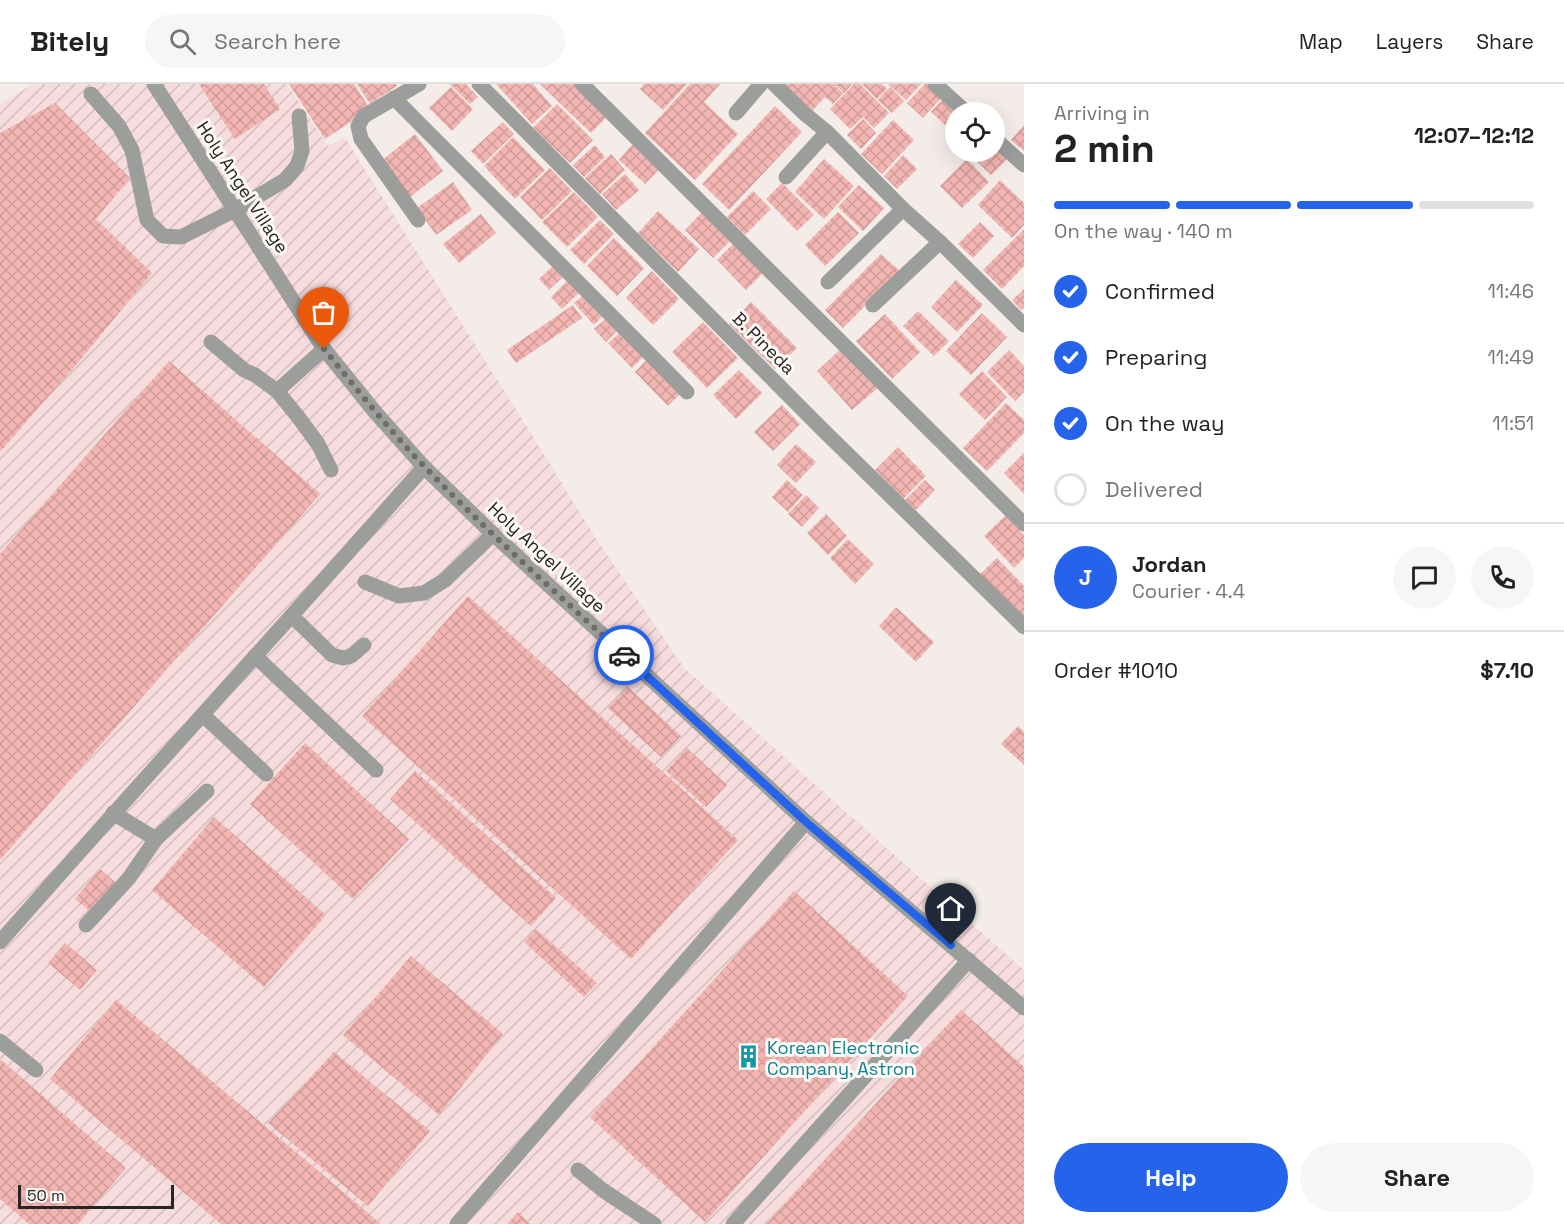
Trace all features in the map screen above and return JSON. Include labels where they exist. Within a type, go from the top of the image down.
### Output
[{"type":"street","name":"Holy Angel Village","points":[[154,84],[324,349],[424,466],[493,534],[806,822],[1024,1008]]},
{"type":"street","points":[[418,220],[361,139],[358,126],[364,116],[419,84]]},
{"type":"street","name":"B. Pineda","points":[[479,84],[820,428],[1024,627]]},
{"type":"street","points":[[582,84],[1024,524]]},
{"type":"street","points":[[736,113],[761,84]]},
{"type":"street","points":[[774,84],[827,132],[903,209],[1024,325]]},
{"type":"street","points":[[935,84],[955,102]]},
{"type":"street","points":[[92,94],[119,126],[132,150],[147,220],[163,236],[181,237],[235,210],[285,180],[297,166],[302,152],[299,116]]},
{"type":"street","points":[[394,98],[687,392]]},
{"type":"street","points":[[786,177],[827,132]]},
{"type":"street","points":[[1005,148],[1024,165]]},
{"type":"street","points":[[828,282],[903,209]]},
{"type":"street","points":[[873,305],[940,242]]},
{"type":"street","points":[[211,342],[244,370],[277,391],[318,444],[332,470]]},
{"type":"street","points":[[277,391],[324,349]]},
{"type":"street","points":[[0,942],[424,466]]},
{"type":"street","points":[[365,582],[399,596],[424,593],[445,580],[493,534]]},
{"type":"street","points":[[292,616],[333,655],[343,658],[351,656],[364,645]]},
{"type":"street","points":[[255,656],[376,770]]},
{"type":"street","points":[[203,715],[266,774]]},
{"type":"street","points":[[86,925],[129,878],[156,839],[207,791]]},
{"type":"street","points":[[113,813],[156,839]]},
{"type":"street","points":[[457,1224],[806,822]]},
{"type":"street","points":[[734,1224],[969,960]]},
{"type":"street","points":[[0,1041],[36,1070]]},
{"type":"street","points":[[578,1170],[604,1191],[654,1224]]},
{"type":"shaded area","points":[[33,84],[287,84],[328,146],[345,138],[595,537],[684,668],[1024,970],[1024,1224],[0,1224],[0,104]]},
{"type":"building","points":[[199,84],[264,84],[280,109],[235,139]]},
{"type":"building","points":[[289,84],[354,84],[370,109],[325,139]]},
{"type":"building","points":[[357,84],[396,84],[397,86],[370,104]]},
{"type":"building","points":[[450,84],[466,84],[478,97],[470,104]]},
{"type":"building","points":[[496,84],[533,84],[552,106],[532,124]]},
{"type":"building","points":[[540,84],[577,84],[609,115],[591,133]]},
{"type":"building","points":[[644,84],[687,84],[663,110],[640,89]]},
{"type":"building","points":[[690,84],[720,84],[704,102],[738,134],[695,180],[645,133]]},
{"type":"building","points":[[782,84],[852,84],[844,93],[836,85],[843,93],[833,104],[825,97],[812,111]]},
{"type":"building","points":[[854,84],[860,84],[889,113],[874,128],[863,117],[850,129],[830,109]]},
{"type":"building","points":[[862,84],[882,84],[887,89],[877,99]]},
{"type":"building","points":[[888,84],[921,84],[906,100]]},
{"type":"building","points":[[925,84],[931,84],[944,95],[923,118],[907,103]]},
{"type":"building","points":[[451,87],[473,109],[452,131],[429,108]]},
{"type":"building","points":[[890,87],[904,101],[892,113],[878,100]]},
{"type":"building","points":[[945,97],[949,102],[945,102],[945,125],[931,112]]},
{"type":"building","points":[[55,103],[130,178],[96,219],[152,273],[0,452],[0,133]]},
{"type":"building","points":[[557,104],[593,140],[570,163],[533,128]]},
{"type":"building","points":[[775,106],[802,132],[729,210],[702,184]]},
{"type":"building","points":[[863,119],[876,133],[861,149],[847,135]]},
{"type":"building","points":[[893,120],[914,140],[882,174],[861,154]]},
{"type":"building","points":[[503,122],[514,134],[483,164],[471,151]]},
{"type":"building","points":[[1024,125],[1024,151],[1011,140]]},
{"type":"building","points":[[415,134],[443,171],[409,198],[381,161]]},
{"type":"building","points":[[513,137],[545,170],[515,199],[484,166]]},
{"type":"building","points":[[636,140],[662,166],[645,184],[619,160]]},
{"type":"building","points":[[595,145],[605,157],[584,177],[573,165]]},
{"type":"building","points":[[1005,151],[1010,156],[1005,161]]},
{"type":"building","points":[[611,154],[625,170],[600,194],[585,178]]},
{"type":"building","points":[[903,155],[917,169],[897,189],[884,176]]},
{"type":"building","points":[[824,159],[854,186],[824,219],[795,192]]},
{"type":"building","points":[[964,162],[970,162],[989,182],[962,208],[940,186]]},
{"type":"building","points":[[977,162],[1004,162],[991,175]]},
{"type":"building","points":[[550,168],[572,191],[542,220],[520,197]]},
{"type":"building","points":[[625,174],[639,190],[616,210],[602,194]]},
{"type":"building","points":[[1000,180],[1024,203],[1024,225],[1012,238],[978,205]]},
{"type":"building","points":[[453,182],[472,210],[436,235],[417,208]]},
{"type":"building","points":[[782,183],[814,215],[797,231],[766,199]]},
{"type":"building","points":[[859,185],[884,208],[863,231],[838,207]]},
{"type":"building","points":[[753,191],[771,209],[745,235],[727,217]]},
{"type":"building","points":[[574,192],[598,217],[567,247],[542,222]]},
{"type":"building","points":[[704,210],[733,238],[713,258],[685,230]]},
{"type":"building","points":[[658,211],[699,249],[678,272],[638,233]]},
{"type":"building","points":[[838,212],[859,233],[825,266],[805,245]]},
{"type":"building","points":[[481,214],[496,233],[459,263],[443,244]]},
{"type":"building","points":[[600,220],[614,234],[584,264],[570,250]]},
{"type":"building","points":[[980,222],[994,236],[973,258],[958,244]]},
{"type":"building","points":[[1024,229],[1024,266],[1002,289],[983,270]]},
{"type":"building","points":[[614,238],[644,268],[617,296],[587,266]]},
{"type":"building","points":[[737,240],[766,270],[746,290],[717,260]]},
{"type":"building","points":[[881,254],[900,271],[843,328],[825,310]]},
{"type":"building","points":[[555,264],[565,275],[549,290],[539,279]]},
{"type":"building","points":[[652,271],[679,299],[653,325],[626,298]]},
{"type":"building","points":[[570,278],[582,290],[562,309],[551,297]]},
{"type":"building","points":[[956,280],[983,305],[957,332],[931,307]]},
{"type":"building","points":[[1024,289],[1024,308],[1021,310],[1012,300]]},
{"type":"building","points":[[586,293],[606,312],[594,325],[574,303]]},
{"type":"building","points":[[751,302],[797,348],[775,369],[729,324]]},
{"type":"building","points":[[573,305],[582,318],[516,363],[507,350]]},
{"type":"building","points":[[918,311],[949,341],[934,356],[903,326]]},
{"type":"building","points":[[982,313],[1007,337],[971,375],[946,351]]},
{"type":"building","points":[[885,314],[920,352],[892,379],[856,341]]},
{"type":"building","points":[[609,316],[621,327],[606,342],[594,329]]},
{"type":"building","points":[[703,322],[738,358],[707,388],[672,352]]},
{"type":"building","points":[[623,330],[646,354],[632,368],[608,343]]},
{"type":"building","points":[[843,347],[879,387],[852,410],[817,371]]},
{"type":"building","points":[[1009,350],[1024,366],[1024,392],[1015,401],[987,372]]},
{"type":"building","points":[[649,357],[683,391],[668,406],[635,372]]},
{"type":"building","points":[[169,361],[320,494],[0,860],[0,554]]},
{"type":"building","points":[[739,370],[762,393],[736,419],[713,395]]},
{"type":"building","points":[[982,371],[1007,397],[985,420],[959,394]]},
{"type":"building","points":[[1006,403],[1024,420],[1024,433],[987,471],[963,448]]},
{"type":"building","points":[[782,405],[800,424],[773,451],[754,432]]},
{"type":"building","points":[[796,444],[816,462],[796,483],[777,465]]},
{"type":"building","points":[[898,447],[926,476],[903,499],[875,470]]},
{"type":"building","points":[[1024,453],[1024,494],[1004,473]]},
{"type":"building","points":[[787,480],[803,495],[788,512],[772,497]]},
{"type":"building","points":[[925,480],[935,490],[916,510],[905,500]]},
{"type":"building","points":[[806,495],[819,508],[802,527],[788,514]]},
{"type":"building","points":[[826,514],[847,536],[828,555],[807,533]]},
{"type":"building","points":[[1006,515],[1024,535],[1024,558],[1014,568],[984,536]]},
{"type":"building","points":[[848,539],[874,564],[855,584],[830,558]]},
{"type":"building","points":[[997,558],[1024,586],[1024,626],[977,577]]},
{"type":"building","points":[[468,596],[738,840],[631,959],[362,716]]},
{"type":"building","points":[[896,607],[934,642],[916,662],[879,626]]},
{"type":"building","points":[[628,687],[681,736],[661,757],[608,708]]},
{"type":"building","points":[[1018,726],[1024,732],[1024,765],[1001,744]]},
{"type":"building","points":[[305,743],[409,839],[353,899],[250,804]]},
{"type":"building","points":[[687,748],[727,785],[706,807],[666,771]]},
{"type":"building","points":[[415,771],[556,898],[531,926],[390,799]]},
{"type":"building","points":[[214,817],[326,915],[264,987],[152,890]]},
{"type":"building","points":[[100,869],[115,882],[90,911],[75,899]]},
{"type":"building","name":"Korean Electronic Company, Astron","points":[[794,891],[908,996],[705,1222],[590,1117]]},
{"type":"building","points":[[536,929],[597,983],[584,997],[524,942]]},
{"type":"building","points":[[65,943],[97,970],[80,990],[48,963]]},
{"type":"building","points":[[411,956],[503,1034],[439,1115],[343,1035]]},
{"type":"building","points":[[116,1000],[381,1224],[221,1224],[50,1079]]},
{"type":"building","points":[[961,1010],[1024,1067],[1024,1224],[766,1224]]},
{"type":"building","points":[[334,1052],[430,1131],[368,1206],[268,1123]]},
{"type":"building","points":[[0,1059],[126,1168],[78,1224],[29,1224],[0,1199]]},
{"type":"building","points":[[518,1212],[530,1224],[507,1224]]},
{"type":"way so far","points":[[324,349],[424,466],[493,534],[624,655]]},
{"type":"place","name":"Korean Electronic Company, Astron","points":[[749,1057]]},
{"type":"route","points":[[624,655],[806,822],[951,945]]}]
